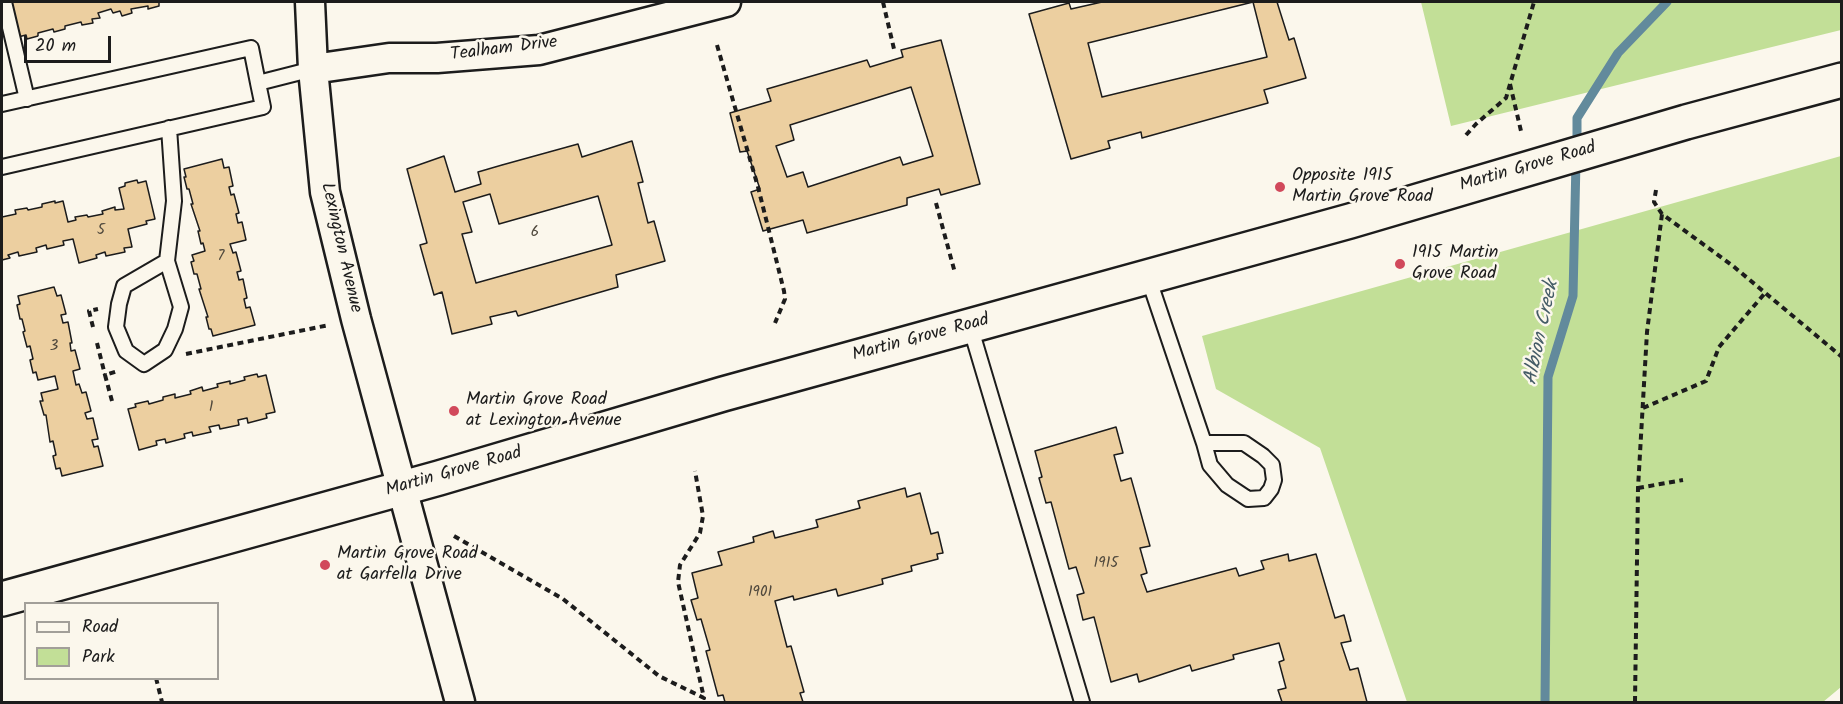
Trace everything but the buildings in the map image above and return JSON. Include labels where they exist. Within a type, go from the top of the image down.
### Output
[{"type":"main road","name":"Martin Grove Road","points":[[2,600],[402,488],[713,397],[1350,221],[1686,122],[1842,80]]},
{"type":"street","name":"Lexington Avenue","points":[[310,2],[313,69],[325,192],[356,319],[460,702]]},
{"type":"street","name":"Tealham Drive","points":[[313,69],[389,58],[437,58],[539,50],[726,2]]},
{"type":"lane","points":[[4,2],[27,99]]},
{"type":"lane","points":[[2,104],[250,48],[262,106],[2,167]]},
{"type":"lane","points":[[258,83],[313,69]]},
{"type":"lane","points":[[167,261],[124,286],[118,304],[116,327],[126,351],[144,364],[165,350],[175,329],[181,307],[167,261],[174,201],[169,128]]},
{"type":"lane","points":[[1148,277],[1210,465],[1227,485],[1248,499],[1264,498],[1274,480],[1272,465],[1263,456],[1244,443],[1204,443]]},
{"type":"lane","points":[[970,326],[1082,702]]},
{"type":"path","points":[[883,2],[894,49]]},
{"type":"path","points":[[1466,135],[1506,98],[1534,2]]},
{"type":"path","points":[[717,45],[759,187],[784,291],[785,299],[775,323]]},
{"type":"path","points":[[1510,83],[1521,131]]},
{"type":"path","points":[[1656,189],[1654,202],[1662,214],[1733,266],[1842,357]]},
{"type":"path","points":[[936,203],[955,273]]},
{"type":"path","points":[[1635,702],[1638,488],[1647,332],[1662,214]]},
{"type":"path","points":[[1643,408],[1706,381],[1719,346],[1766,293]]},
{"type":"path","points":[[112,401],[105,375],[180,355],[356,319]]},
{"type":"path","points":[[454,536],[563,599],[659,676],[704,698],[678,582],[680,565],[700,533],[703,516],[695,471]]},
{"type":"path","points":[[1638,488],[1683,480]]},
{"type":"path","points":[[156,680],[162,702]]},
{"type":"green space","points":[[1421,2],[1841,2],[1841,30],[1451,126]]},
{"type":"green space","points":[[1841,156],[1841,687],[1823,702],[1407,702],[1320,448],[1216,389],[1202,336]]},
{"type":"waterway","name":"Albion Creek","points":[[1577,148],[1577,118],[1618,53],[1667,2]]},
{"type":"waterway","name":"Albion Creek","points":[[1545,702],[1548,377],[1573,296],[1576,161]]},
{"type":"place","name":"Opposite 1915 Martin Grove Road","points":[[1280,187]]},
{"type":"place","name":"1915 Martin Grove Road","points":[[1400,264]]},
{"type":"place","name":"Martin Grove Road at Lexington Avenue","points":[[454,411]]},
{"type":"place","name":"Martin Grove Road at Garfella Drive","points":[[325,565]]}]
